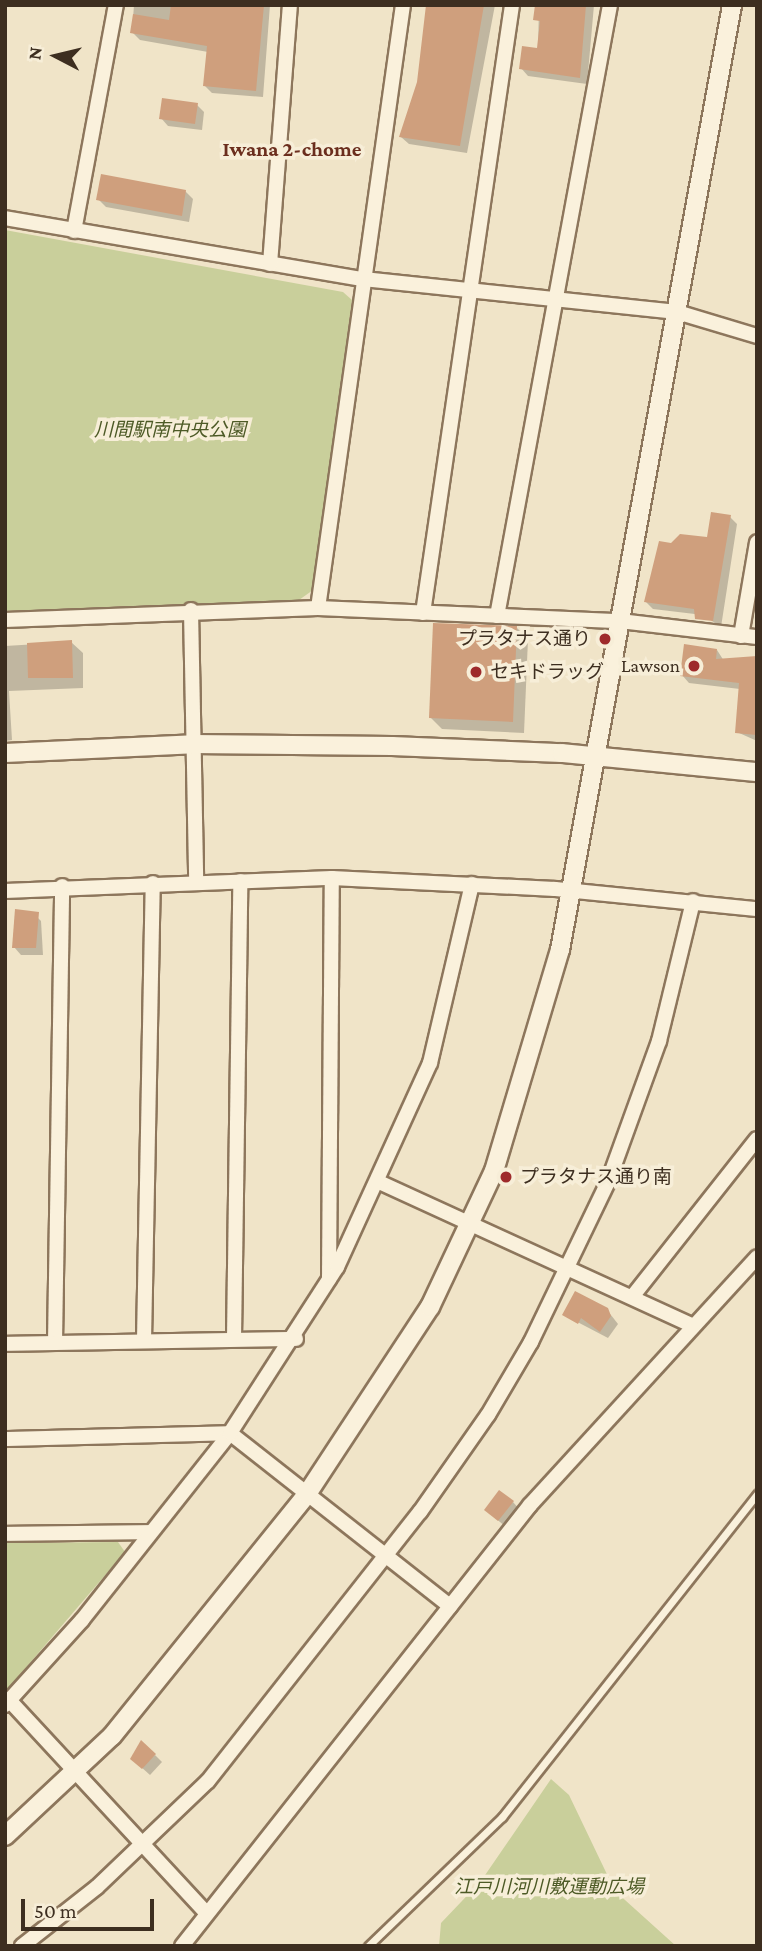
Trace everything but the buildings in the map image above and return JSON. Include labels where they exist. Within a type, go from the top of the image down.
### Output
[{"type":"street","points":[[74,231],[116,5]]},
{"type":"street","points":[[270,264],[290,5]]},
{"type":"street","points":[[318,608],[403,5]]},
{"type":"street","points":[[423,613],[468,289],[512,5]]},
{"type":"street","points":[[497,617],[610,5]]},
{"type":"street","points":[[5,1836],[78,1772],[307,1494],[400,1359],[471,1225],[533,1057],[570,890],[732,5]]},
{"type":"street","points":[[5,218],[363,279],[677,312],[757,336]]},
{"type":"street","points":[[741,636],[757,542]]},
{"type":"street","points":[[5,620],[191,610],[318,608],[620,621],[757,637]]},
{"type":"street","points":[[191,610],[196,880]]},
{"type":"street","points":[[5,753],[193,744],[596,755],[757,772]]},
{"type":"street","points":[[329,1280],[332,878]]},
{"type":"street","points":[[5,891],[196,880],[332,878],[570,890],[757,909]]},
{"type":"street","points":[[234,1338],[240,881]]},
{"type":"street","points":[[144,1340],[153,883]]},
{"type":"street","points":[[206,1913],[78,1772],[7,1703],[230,1433],[296,1339],[379,1182],[430,1063],[472,884]]},
{"type":"street","points":[[55,1343],[62,886]]},
{"type":"street","points":[[22,1946],[144,1845],[208,1781],[385,1555],[488,1415],[568,1269],[640,1097],[693,901]]},
{"type":"street","points":[[632,1297],[757,1139]]},
{"type":"street","points":[[379,1182],[693,1326]]},
{"type":"street","points":[[182,1946],[530,1505],[757,1257]]},
{"type":"street","points":[[5,1344],[296,1339]]},
{"type":"street","points":[[5,1439],[230,1433],[450,1606]]},
{"type":"street","points":[[5,1534],[150,1532]]},
{"type":"lane","points":[[368,1946],[502,1817],[757,1493]]},
{"type":"green space","name":"川間駅南中央公園","points":[[5,230],[343,292],[352,300],[313,590],[299,600],[5,611]]},
{"type":"green space","points":[[118,1542],[125,1552],[5,1692],[5,1543]]},
{"type":"green space","name":"江戸川河川敷運動広場","points":[[551,1779],[569,1795],[615,1891],[676,1946],[439,1946],[441,1923],[481,1881]]},
{"type":"place","name":"プラタナス通り","points":[[605,639]]},
{"type":"place","name":"Lawson","points":[[694,666]]},
{"type":"place","name":"セキドラッグ","points":[[476,672]]},
{"type":"place","name":"プラタナス通り南","points":[[506,1177]]},
{"type":"district","name":"Iwana 2-chome","points":[[292,149]]}]
